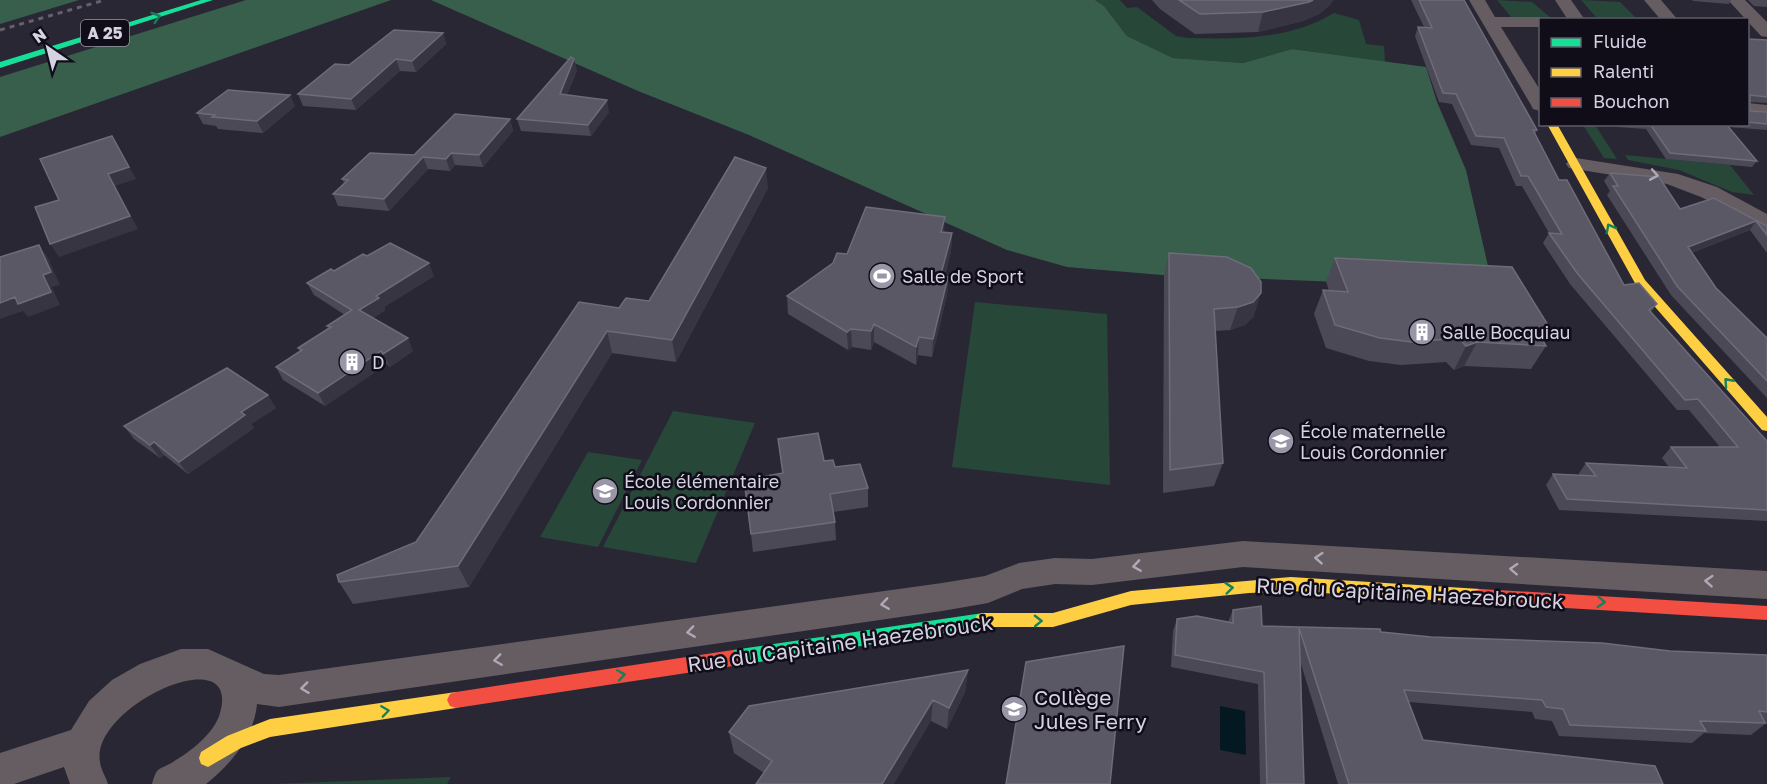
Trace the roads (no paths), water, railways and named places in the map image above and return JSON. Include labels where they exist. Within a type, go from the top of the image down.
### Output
[{"type":"main road","name":"A 25","points":[[0,65],[209,0]]},
{"type":"main road","points":[[1553,126],[1640,282],[1767,426]]},
{"type":"main road","name":"Rue du Capitaine Haezebrouck","points":[[208,758],[234,742],[270,728],[980,620],[1053,620],[1131,598],[1239,586],[1278,584],[1338,586],[1767,613]]},
{"type":"street","points":[[1477,0],[1537,95]]},
{"type":"street","points":[[1563,0],[1576,18]]},
{"type":"street","points":[[1652,0],[1668,18]]},
{"type":"street","points":[[1736,0],[1767,32]]},
{"type":"street","points":[[1491,22],[1539,22]]},
{"type":"street","points":[[1749,35],[1767,38]]},
{"type":"street","points":[[1749,109],[1767,111]]},
{"type":"street","points":[[1576,164],[1671,178],[1709,192],[1767,223]]},
{"type":"street","name":"Rue du Capitaine Haezebrouck","points":[[83,744],[93,724],[109,704],[152,674],[176,666],[197,663],[216,666],[234,678],[263,690],[279,691],[942,597],[988,589],[1019,576],[1055,571],[1092,572],[1243,554],[1767,585]]},
{"type":"street","points":[[171,784],[208,758],[224,741],[237,714],[240,698],[234,678]]},
{"type":"street","points":[[0,771],[45,754],[83,744],[81,772],[88,784]]},
{"type":"water","points":[[1220,706],[1245,711],[1246,755],[1220,750]]},
{"type":"railway","points":[[0,30],[105,0]]},
{"type":"place","name":"Salle de Sport","points":[[882,276]]},
{"type":"place","name":"Salle Bocquiau","points":[[1422,332]]},
{"type":"place","name":"D","points":[[352,362]]},
{"type":"place","name":"École maternelle Louis Cordonnier","points":[[1281,441]]},
{"type":"place","name":"École élémentaire Louis Cordonnier","points":[[605,491]]},
{"type":"place","name":"Collège Jules Ferry","points":[[1014,709]]}]
